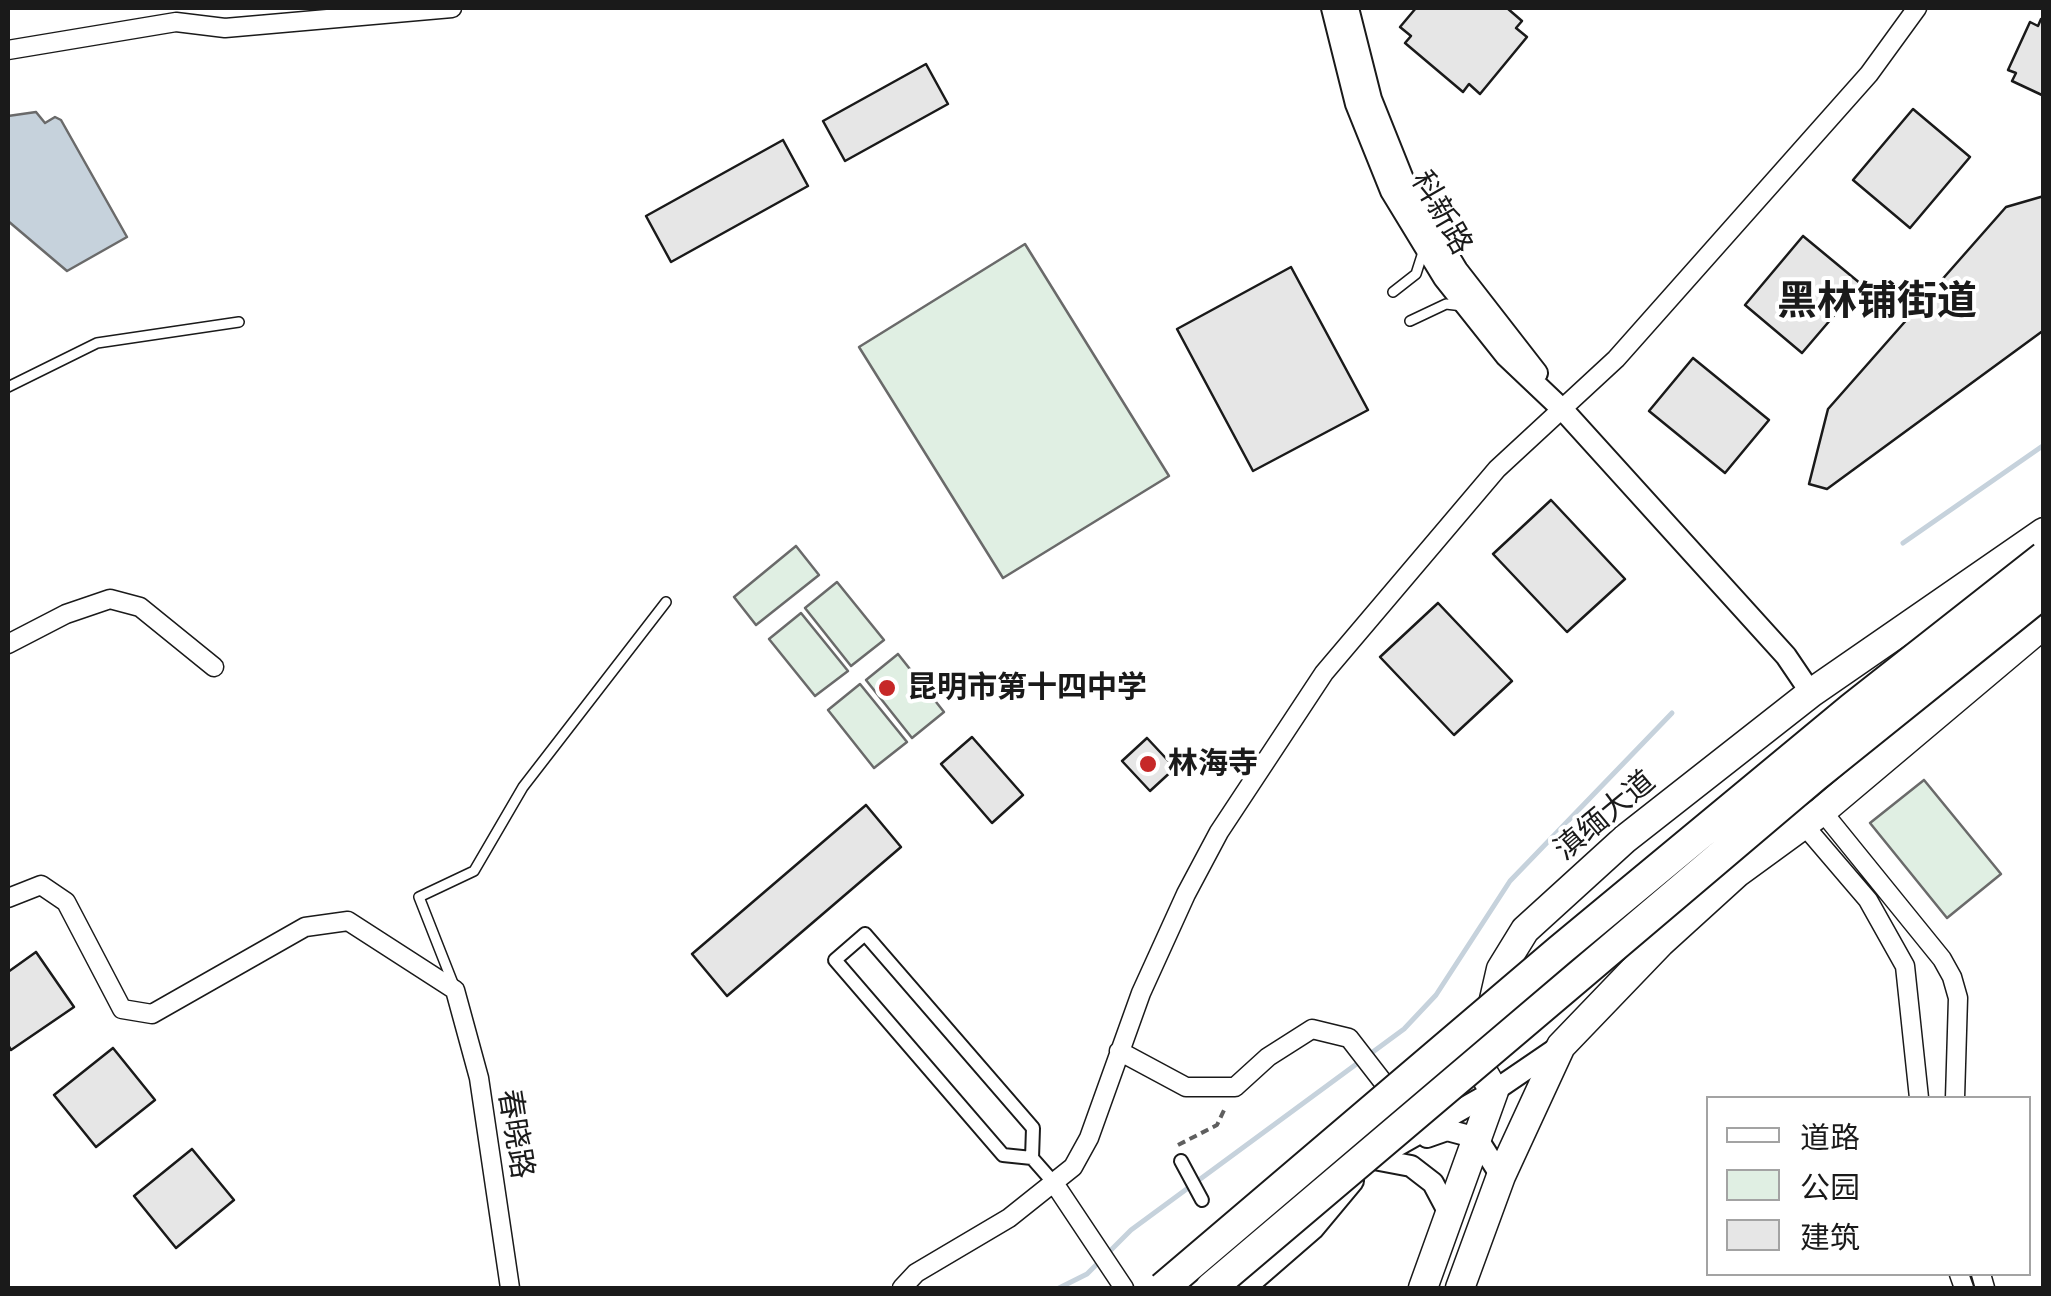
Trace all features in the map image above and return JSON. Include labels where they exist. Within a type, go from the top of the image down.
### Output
[{"type":"highway","points":[[1164,1288],[1576,937],[2044,557]]},
{"type":"highway","points":[[1211,1288],[1800,788],[2044,592]]},
{"type":"main road","name":"滇缅大道","points":[[1479,1065],[1500,969],[1525,930],[1625,838],[1810,693],[2044,532]]},
{"type":"main road","points":[[1460,1288],[1501,1176],[1560,1046],[1660,943],[1737,873],[1812,818],[2044,624]]},
{"type":"main road","points":[[1423,1288],[1494,1091],[1479,1065]]},
{"type":"street","points":[[8,50],[174,15],[225,28],[452,8]]},
{"type":"street","name":"科新路","points":[[1332,8],[1356,104],[1392,190],[1469,310],[1506,356],[1564,412],[1786,656],[1810,693]]},
{"type":"street","name":"科新路","points":[[1348,8],[1371,98],[1405,184],[1457,270],[1564,412]]},
{"type":"street","points":[[902,1288],[916,1273],[1009,1218],[1073,1167],[1089,1138],[1118,1051],[1186,894],[1219,832],[1324,674],[1497,468],[1564,412],[1616,360],[1870,74],[1917,8]]},
{"type":"street","points":[[8,644],[66,614],[110,599],[140,608],[214,667]]},
{"type":"street","points":[[1812,818],[1868,900],[1905,966],[1919,1096]]},
{"type":"street","points":[[1812,818],[1942,958],[1952,977],[1958,998],[1954,1096]]},
{"type":"street","points":[[8,898],[41,885],[66,902],[122,1008],[152,1014],[306,927],[348,921],[455,990]]},
{"type":"street","points":[[1032,1158],[1032,1128],[866,934],[835,960],[1002,1154],[1032,1158],[1054,1183],[1122,1287]]},
{"type":"street","name":"春晓路","points":[[455,990],[479,1078],[510,1288]]},
{"type":"street","points":[[1118,1051],[1186,1087],[1235,1088],[1268,1056],[1312,1029],[1349,1038],[1417,1123]]},
{"type":"street","points":[[1374,1159],[1494,1091],[1560,1046]]},
{"type":"street","points":[[1245,1288],[1313,1229],[1374,1159],[1479,1065]]},
{"type":"street","points":[[1374,1159],[1447,1130],[1477,1138],[1501,1176]]},
{"type":"street","points":[[1374,1159],[1411,1166],[1434,1183],[1450,1214]]},
{"type":"street","points":[[1181,1161],[1202,1200]]},
{"type":"lane","points":[[1394,292],[1421,267],[1421,240]]},
{"type":"lane","points":[[1410,321],[1446,304],[1469,310]]},
{"type":"lane","points":[[8,387],[97,343],[239,322]]},
{"type":"lane","points":[[455,990],[419,898],[474,871],[523,787],[666,602]]},
{"type":"path","points":[[1181,1161],[1174,1147],[1217,1125],[1235,1088]]},
{"type":"green space","points":[[1025,244],[1169,476],[1003,578],[859,347]]},
{"type":"green space","points":[[796,546],[819,575],[756,625],[734,597]]},
{"type":"green space","points":[[837,582],[884,640],[851,666],[805,608]]},
{"type":"green space","points":[[801,613],[848,671],[815,696],[769,639]]},
{"type":"green space","points":[[898,654],[944,712],[912,738],[866,680]]},
{"type":"green space","points":[[860,684],[907,742],[874,768],[828,710]]},
{"type":"green space","points":[[1924,780],[2001,874],[1947,918],[1870,823]]},
{"type":"shaded area","points":[[36,112],[45,123],[55,117],[61,120],[127,237],[67,271],[8,221],[8,116]]},
{"type":"building","points":[[1416,8],[1507,8],[1522,21],[1516,28],[1527,37],[1480,94],[1469,84],[1463,92],[1405,43],[1411,36],[1400,27]]},
{"type":"building","points":[[2041,19],[2044,96],[2012,81],[2016,73],[2008,70],[2030,22],[2038,26]]},
{"type":"building","points":[[926,64],[948,104],[845,161],[823,121]]},
{"type":"building","points":[[1913,109],[1970,157],[1910,228],[1853,180]]},
{"type":"building","points":[[783,140],[808,186],[671,262],[646,216]]},
{"type":"building","points":[[2044,196],[2044,330],[1827,489],[1809,484],[1828,409],[2006,207]]},
{"type":"building","points":[[1803,236],[1861,284],[1802,353],[1745,305]]},
{"type":"building","points":[[1291,267],[1368,410],[1253,471],[1177,329]]},
{"type":"building","points":[[1693,358],[1769,420],[1725,473],[1649,411]]},
{"type":"building","points":[[1551,500],[1625,579],[1567,632],[1493,554]]},
{"type":"building","points":[[1438,603],[1512,681],[1454,735],[1380,657]]},
{"type":"building","points":[[972,737],[1023,795],[992,823],[941,764]]},
{"type":"building","name":"林海寺","points":[[1147,738],[1175,768],[1150,791],[1122,761]]},
{"type":"building","points":[[866,805],[901,847],[727,996],[692,954]]},
{"type":"building","points":[[36,952],[74,1007],[11,1050],[8,972]]},
{"type":"building","points":[[113,1048],[155,1100],[96,1147],[54,1095]]},
{"type":"building","points":[[192,1149],[234,1200],[176,1248],[134,1196]]},
{"type":"waterway","points":[[1903,543],[2044,445]]},
{"type":"waterway","points":[[1059,1288],[1087,1274],[1131,1230],[1404,1029],[1436,995],[1510,881],[1672,713]]},
{"type":"place","name":"昆明市第十四中学","points":[[887,688]]},
{"type":"place","name":"林海寺","points":[[1148,764]]},
{"type":"district","name":"黑林铺街道","points":[[1877,302]]}]
